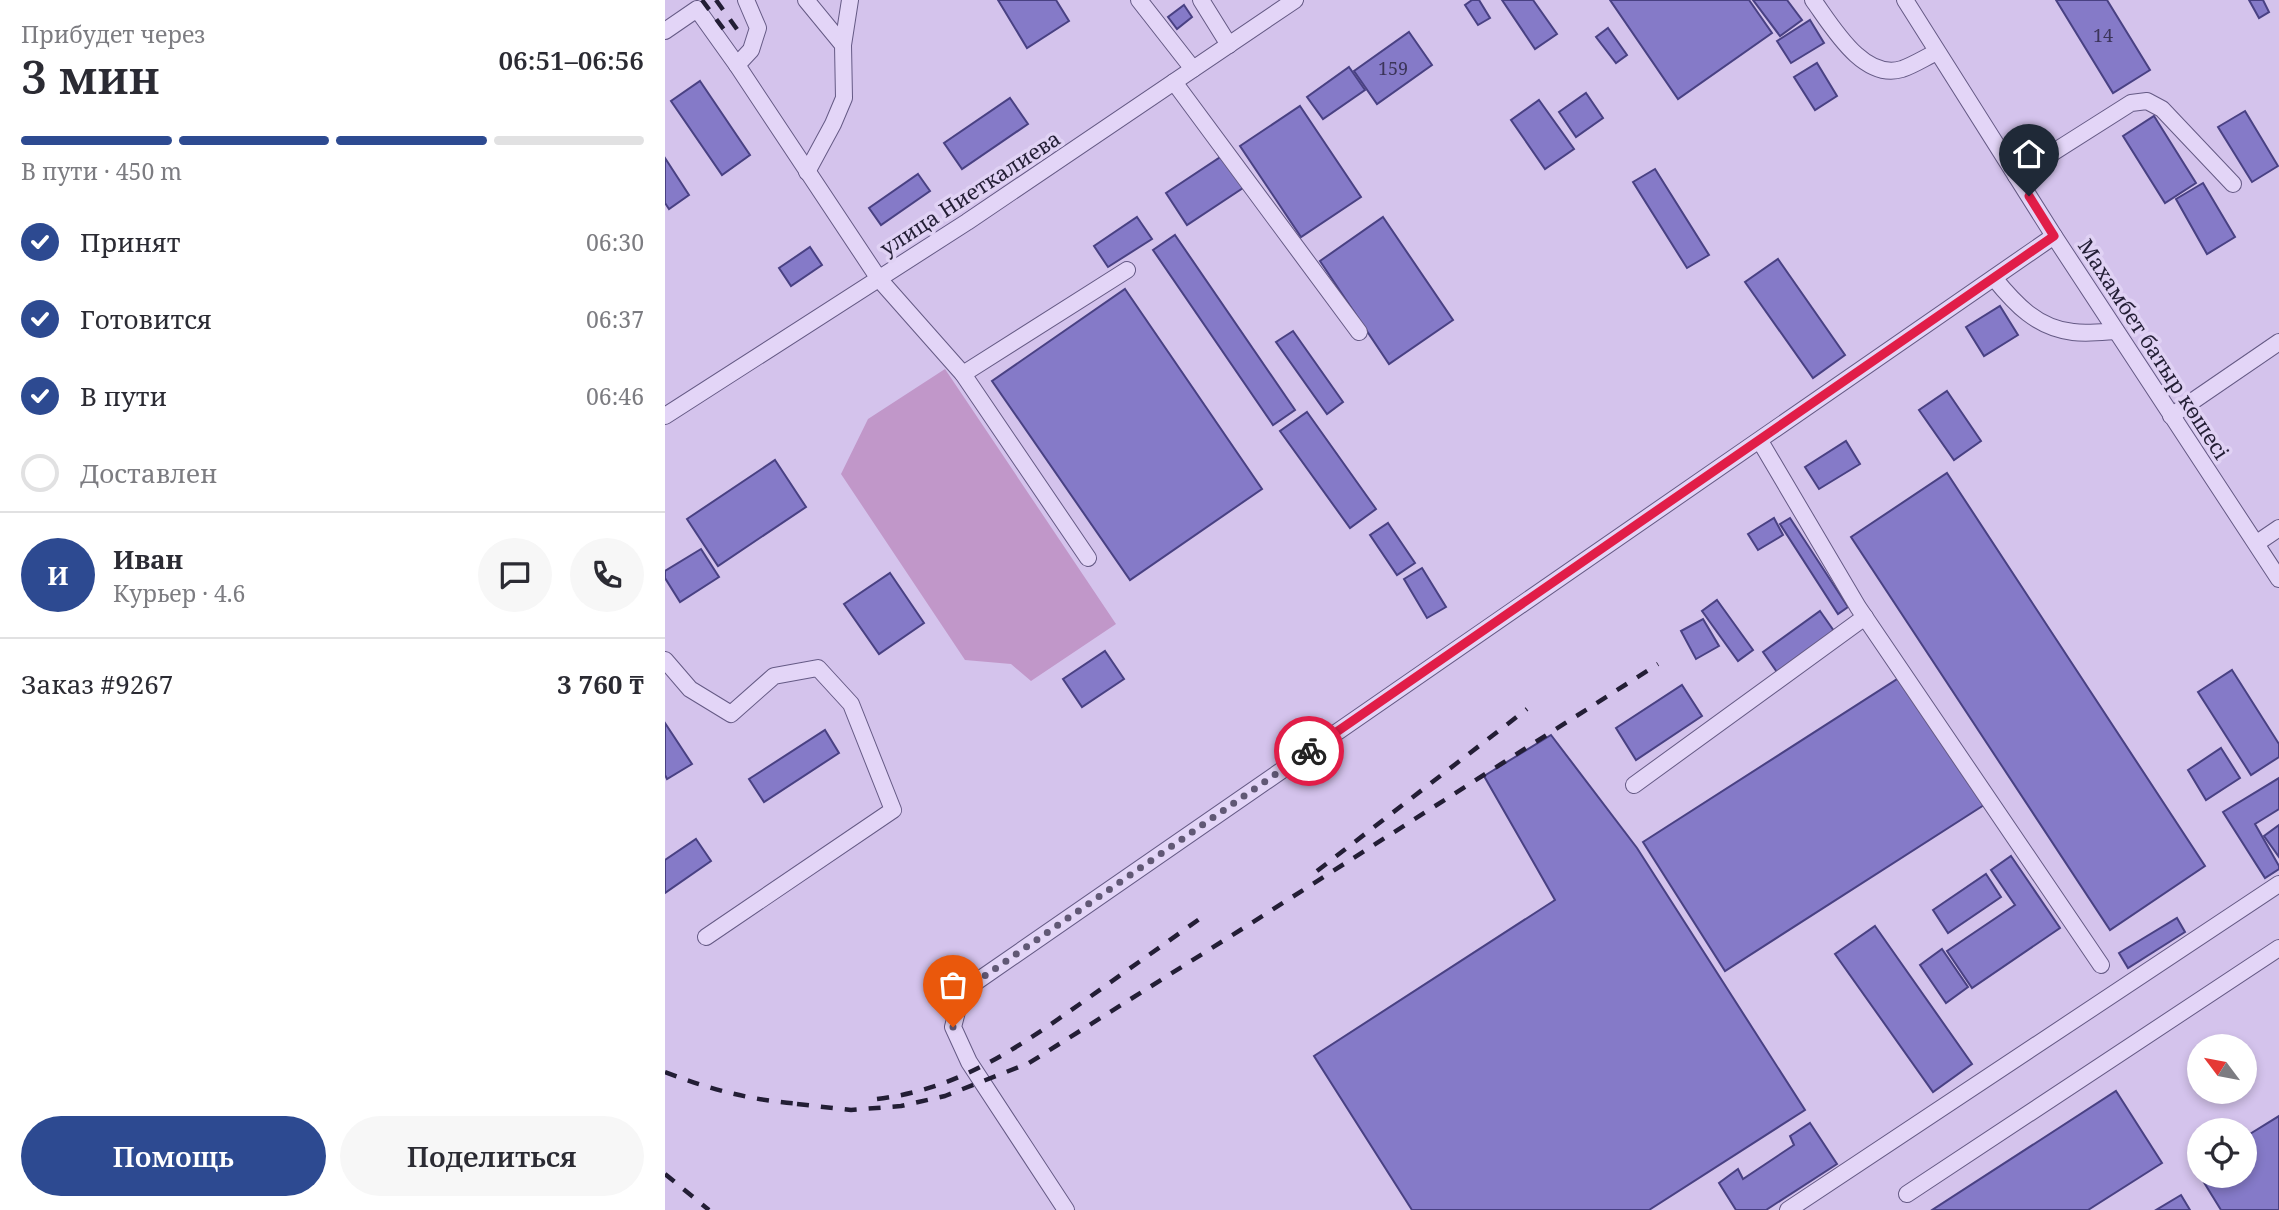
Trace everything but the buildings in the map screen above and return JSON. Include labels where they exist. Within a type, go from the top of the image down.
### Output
[{"type":"street","points":[[737,65],[751,51],[758,28],[746,0]]},
{"type":"street","points":[[806,0],[843,45]]},
{"type":"street","points":[[807,172],[844,98],[843,45],[850,0]]},
{"type":"street","points":[[1139,0],[1193,69]]},
{"type":"street","points":[[1201,0],[1229,45]]},
{"type":"street","name":"улица Ниеткалиева","points":[[665,416],[967,222],[1296,0]]},
{"type":"street","points":[[1813,0],[1853,55],[1875,68],[1900,70],[1937,52]]},
{"type":"street","name":"Махамбет батыр көшесі","points":[[1905,0],[2054,236],[2279,579]]},
{"type":"street","points":[[665,31],[693,5],[737,65],[879,279],[963,374],[1088,558]]},
{"type":"street","points":[[1174,82],[1359,332]]},
{"type":"street","points":[[2016,176],[2131,103],[2147,101],[2162,110],[2234,184]]},
{"type":"street","points":[[1066,1210],[969,1062],[953,1027],[959,1004],[973,984],[2054,236]]},
{"type":"street","points":[[963,374],[1127,270]]},
{"type":"street","points":[[1994,278],[2024,312],[2042,323],[2071,332],[2116,331]]},
{"type":"street","points":[[2171,416],[2279,342]]},
{"type":"street","points":[[1760,441],[1865,617],[2101,965]]},
{"type":"street","points":[[2257,543],[2279,528]]},
{"type":"street","points":[[1634,785],[1865,617]]},
{"type":"street","points":[[665,660],[690,689],[731,714],[774,677],[818,668],[851,704],[893,810],[706,937]]},
{"type":"street","points":[[1788,1210],[2279,884]]},
{"type":"street","points":[[1907,1194],[2279,948]]},
{"type":"shaded area","points":[[945,369],[1116,624],[1031,681],[1011,664],[965,660],[841,474],[868,419]]},
{"type":"railway","points":[[702,0],[728,35]]},
{"type":"railway","points":[[716,0],[739,32]]},
{"type":"railway","points":[[797,1104],[851,1110],[901,1106],[945,1096],[1029,1063],[1658,664]]},
{"type":"railway","points":[[1317,871],[1527,709]]},
{"type":"railway","points":[[877,1099],[936,1086],[1013,1049],[1205,915]]},
{"type":"railway","points":[[665,1072],[733,1094],[804,1104]]},
{"type":"railway","points":[[665,1174],[709,1210]]},
{"type":"way so far","points":[[953,1027],[959,1004],[973,984],[1309,751]]},
{"type":"route","points":[[1309,751],[2054,236],[2029,196]]}]
